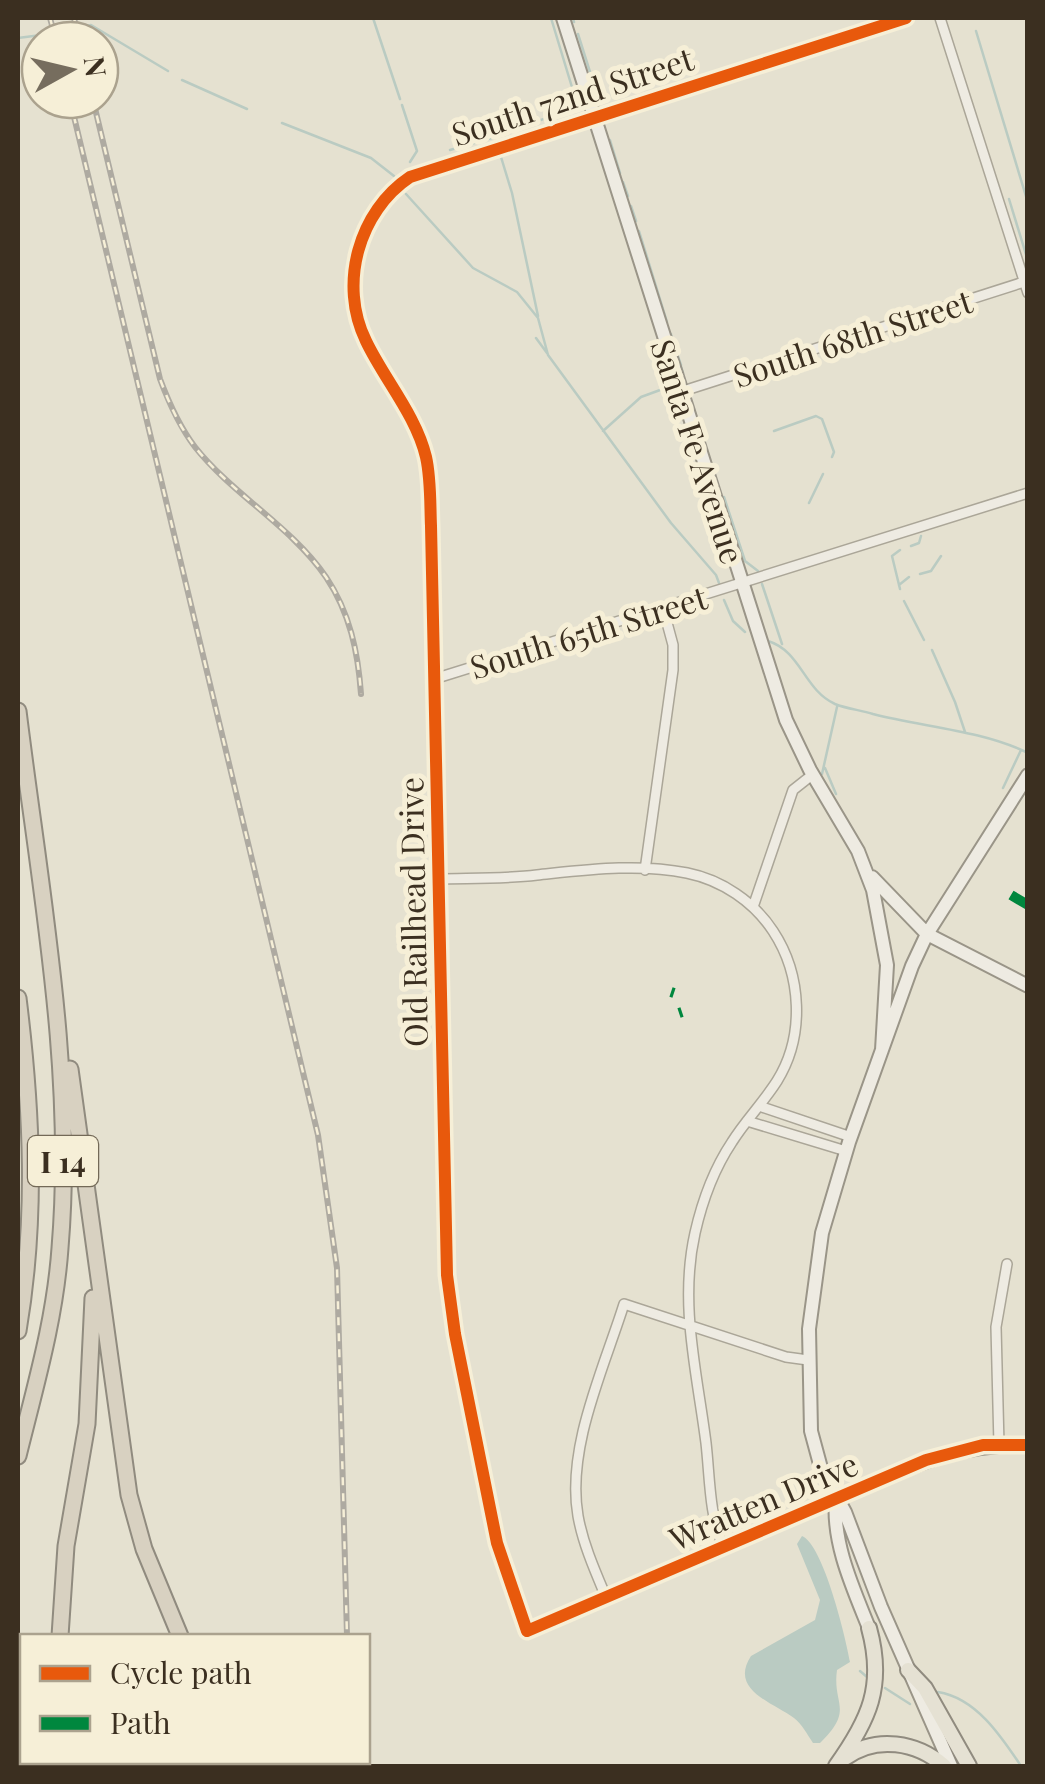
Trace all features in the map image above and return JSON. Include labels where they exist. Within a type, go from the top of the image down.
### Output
[{"type":"highway","name":"I 14","points":[[18,711],[62,1066],[63,1200],[48,1337],[18,1456]]},
{"type":"highway","points":[[46,922],[129,1495],[144,1548],[179,1634]]},
{"type":"highway","name":"I 14","points":[[18,998],[32,1170],[29,1256],[18,1330]]},
{"type":"highway","points":[[60,1634],[66,1546],[87,1424],[93,1332],[86,1189]]},
{"type":"main road","points":[[836,1766],[867,1718],[874,1695],[877,1666],[869,1628]]},
{"type":"main road","points":[[908,1670],[925,1688],[968,1766]]},
{"type":"main road","points":[[836,1766],[859,1750],[893,1744],[914,1747],[948,1766]]},
{"type":"street","name":"Santa Fe Avenue","points":[[563,18],[786,720],[812,775],[867,871]]},
{"type":"street","name":"South 72nd Street","points":[[378,204],[410,176],[906,18]]},
{"type":"street","points":[[940,18],[1028,293]]},
{"type":"street","name":"Old Railhead Drive","points":[[378,204],[358,249],[356,310],[366,341],[426,457],[449,1296],[497,1542],[527,1631]]},
{"type":"street","name":"South 68th Street","points":[[680,392],[1024,282]]},
{"type":"street","name":"South 65th Street","points":[[434,679],[1028,493]]},
{"type":"street","points":[[646,870],[673,670],[672,637],[663,608]]},
{"type":"street","points":[[948,1766],[812,1440],[810,1311],[818,1252],[846,1151],[927,934],[1028,774]]},
{"type":"street","points":[[753,907],[794,790],[812,775]]},
{"type":"street","points":[[438,879],[588,869],[686,873],[733,892],[753,907],[772,930],[787,958],[796,1004],[788,1059],[720,1164],[702,1208],[690,1262],[688,1325],[713,1517],[723,1547]]},
{"type":"street","points":[[867,871],[927,934],[1028,986]]},
{"type":"street","points":[[867,871],[887,965],[882,1050]]},
{"type":"street","points":[[759,1106],[851,1137]]},
{"type":"street","points":[[747,1122],[846,1151]]},
{"type":"street","points":[[999,1445],[996,1328],[1007,1264]]},
{"type":"street","points":[[606,1597],[585,1546],[575,1496],[577,1458],[624,1304],[786,1357],[808,1360]]},
{"type":"street","name":"Wratten Drive","points":[[527,1631],[946,1453],[1028,1445]]},
{"type":"street","points":[[836,1499],[834,1518],[848,1576],[869,1628]]},
{"type":"shaded area","points":[[802,1536],[810,1543],[825,1573],[850,1662],[837,1670],[839,1714],[831,1732],[820,1743],[813,1743],[797,1720],[756,1694],[745,1678],[751,1656],[815,1620],[820,1600],[797,1544]]},
{"type":"waterway","points":[[373,18],[400,99]]},
{"type":"waterway","points":[[492,130],[495,136],[578,107],[551,18]]},
{"type":"waterway","points":[[573,18],[574,22]]},
{"type":"waterway","points":[[976,31],[1028,203]]},
{"type":"waterway","points":[[578,34],[596,91],[593,92]]},
{"type":"waterway","points":[[120,42],[168,71]]},
{"type":"waterway","points":[[182,80],[247,109]]},
{"type":"waterway","points":[[402,105],[417,151],[410,162]]},
{"type":"waterway","points":[[282,123],[371,158],[394,176]]},
{"type":"waterway","points":[[450,150],[495,137]]},
{"type":"waterway","points":[[610,140],[620,173]]},
{"type":"waterway","points":[[501,157],[538,316]]},
{"type":"waterway","points":[[623,182],[628,196]]},
{"type":"waterway","points":[[406,194],[473,268],[517,292],[538,318],[548,355],[719,583]]},
{"type":"waterway","points":[[1009,199],[1028,261]]},
{"type":"waterway","points":[[631,206],[636,221]]},
{"type":"waterway","points":[[639,231],[667,322]]},
{"type":"waterway","points":[[671,334],[672,339]]},
{"type":"waterway","points":[[536,338],[547,353]]},
{"type":"waterway","points":[[673,342],[681,365]]},
{"type":"waterway","points":[[681,367],[683,373]]},
{"type":"waterway","points":[[603,431],[641,397],[671,386]]},
{"type":"waterway","points":[[774,431],[816,416],[822,419],[834,452],[832,457]]},
{"type":"waterway","points":[[809,503],[823,474]]},
{"type":"waterway","points":[[724,497],[745,561],[758,571]]},
{"type":"waterway","points":[[911,546],[919,543],[921,536]]},
{"type":"waterway","points":[[900,550],[892,556],[900,589]]},
{"type":"waterway","points":[[920,574],[931,571],[941,556]]},
{"type":"waterway","points":[[899,585],[909,577]]},
{"type":"waterway","points":[[762,584],[782,644]]},
{"type":"waterway","points":[[724,600],[733,621],[745,632]]},
{"type":"waterway","points":[[904,601],[924,640]]},
{"type":"waterway","points":[[768,641],[788,653],[816,690],[835,704],[970,734],[1026,752]]},
{"type":"waterway","points":[[932,650],[965,732]]},
{"type":"waterway","points":[[822,774],[837,707]]},
{"type":"waterway","points":[[1003,788],[1021,750]]},
{"type":"waterway","points":[[825,768],[836,794]]},
{"type":"waterway","points":[[860,1671],[867,1677]]},
{"type":"waterway","points":[[885,1688],[910,1704]]},
{"type":"waterway","points":[[938,1692],[976,1710],[1021,1766]]},
{"type":"railway","points":[[75,120],[318,1135],[337,1268],[347,1634]]},
{"type":"railway","points":[[98,120],[160,379],[171,406],[189,439],[210,464],[296,542],[326,577],[351,633],[361,694]]},
{"type":"marked path","points":[[1011,895],[1028,905]]},
{"type":"cycle path","points":[[906,18],[410,177],[392,191],[366,229],[358,250],[354,296],[366,341],[415,427],[429,474],[447,1275],[497,1543],[527,1631],[926,1460],[983,1445],[1028,1445]]}]
